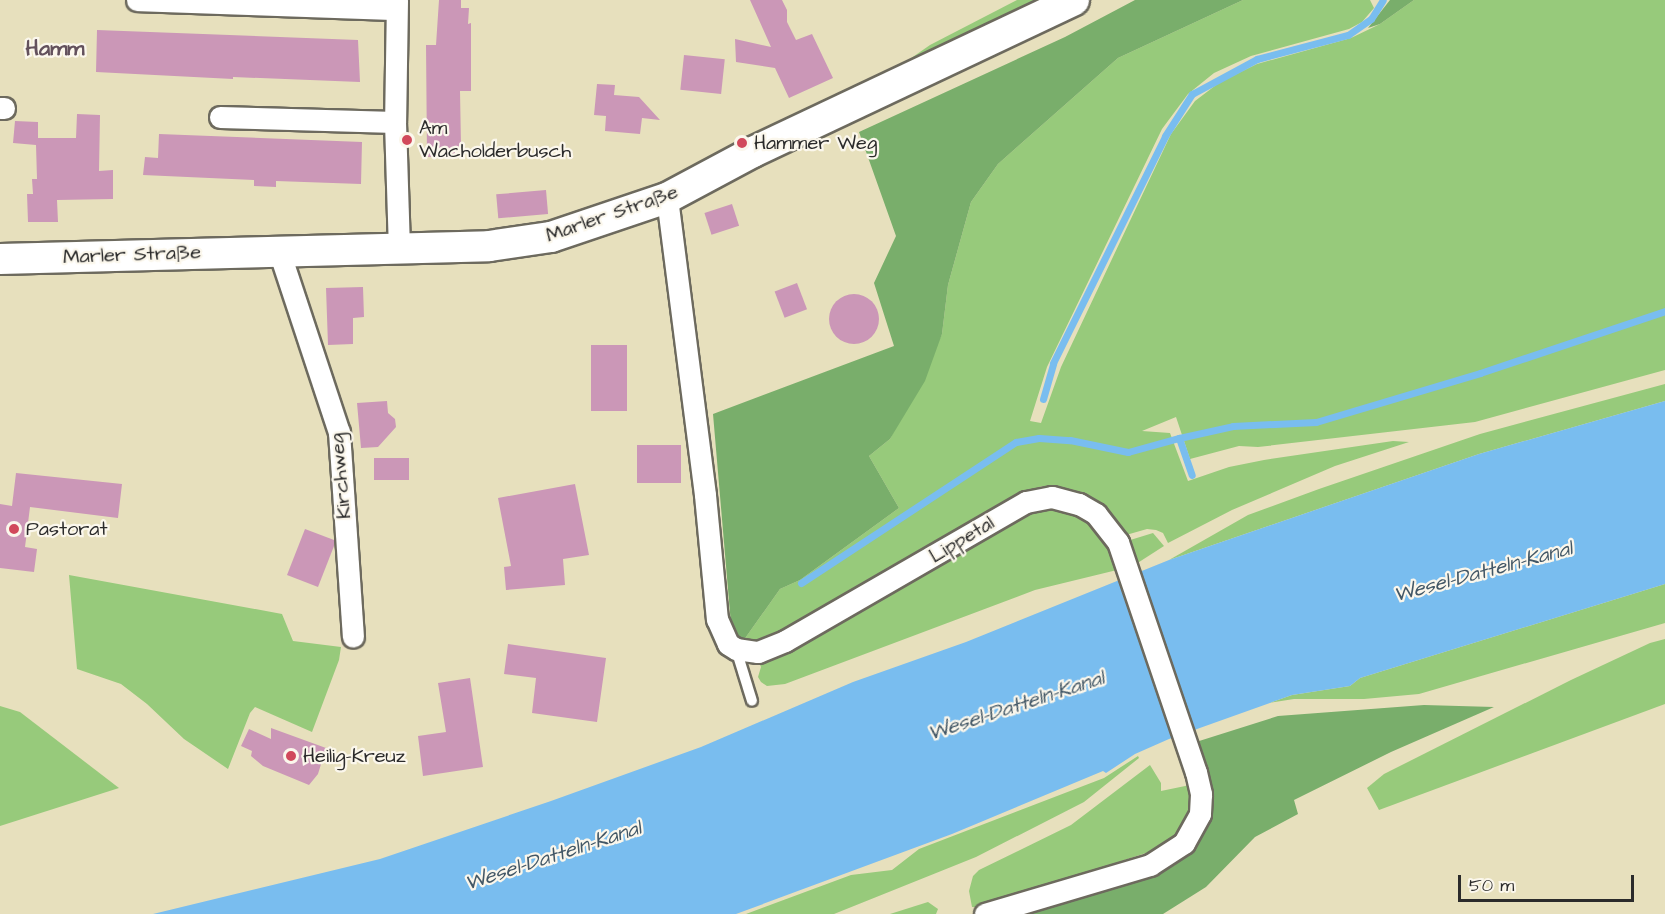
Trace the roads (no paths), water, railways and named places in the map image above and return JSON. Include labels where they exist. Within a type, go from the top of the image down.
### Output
[{"type":"main road","name":"Marler Straße","points":[[0,259],[489,246],[531,241],[590,226],[667,198],[753,152],[1074,0]]},
{"type":"street","points":[[137,0],[397,5],[395,122],[399,249]]},
{"type":"street","points":[[220,117],[395,122]]},
{"type":"street","points":[[667,198],[705,495],[717,619],[723,637],[736,649]]},
{"type":"street","name":"Kirchweg","points":[[279,251],[339,432],[353,637]]},
{"type":"street","name":"Lippetal","points":[[736,649],[758,652],[785,641],[1016,508],[1034,500],[1061,497],[1088,508],[1108,527],[1118,542],[1189,752],[1201,794],[1200,814],[1184,843],[1150,865],[985,914]]},
{"type":"lane","points":[[736,649],[752,701]]},
{"type":"water","name":"Wesel-Datteln-Kanal","points":[[1665,401],[1665,584],[1360,678],[1350,686],[1292,695],[1169,739],[1135,754],[1106,773],[1103,771],[952,834],[736,914],[153,914],[380,859],[551,801],[701,747],[853,682],[966,642],[1169,560],[1479,454]]},
{"type":"waterway","points":[[1043,399],[1053,363],[1165,136],[1192,94],[1257,59],[1348,35],[1371,19],[1383,0]]},
{"type":"waterway","points":[[1179,438],[1233,426],[1316,422],[1480,373],[1665,311]]},
{"type":"waterway","points":[[801,583],[1016,442],[1039,438],[1070,440],[1128,452],[1179,438],[1192,475]]},
{"type":"place","name":"Am Wacholderbusch","points":[[407,140]]},
{"type":"place","name":"Hammer Weg","points":[[742,143]]},
{"type":"place","name":"Pastorat","points":[[14,529]]},
{"type":"place","name":"Heilig-Kreuz","points":[[291,756]]},
{"type":"district","name":"Hamm","points":[[55,49]]}]
